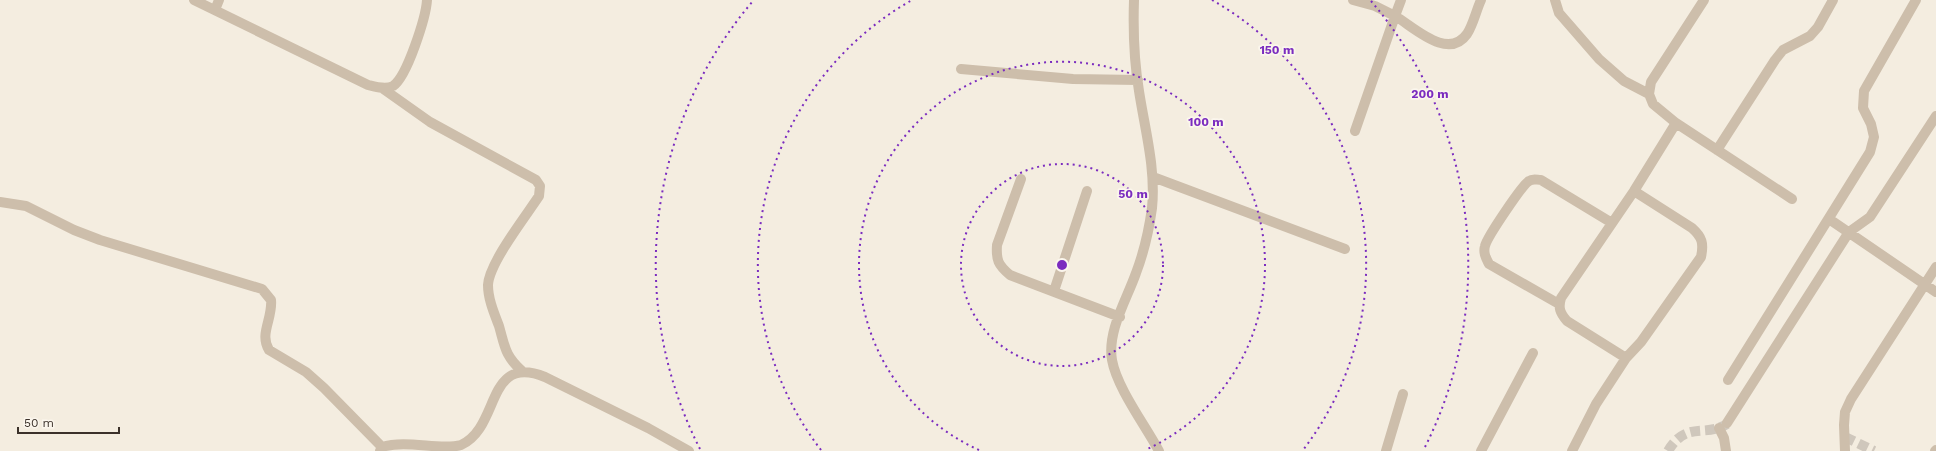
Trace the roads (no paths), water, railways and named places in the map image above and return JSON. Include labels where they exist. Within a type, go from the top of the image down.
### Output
[{"type":"street","points":[[194,0],[217,5],[368,85],[382,88],[430,122],[536,180],[540,186],[540,196],[490,272],[488,285],[490,300],[504,346],[511,361],[522,371]]},
{"type":"street","points":[[382,88],[392,86],[399,80],[423,23],[426,0]]},
{"type":"street","points":[[1134,0],[1134,47],[1153,177],[1152,207],[1148,236],[1137,272],[1113,334],[1112,359],[1120,383],[1159,451]]},
{"type":"street","points":[[1353,0],[1375,6],[1395,16],[1425,36],[1442,44],[1452,45],[1459,42],[1467,34],[1481,0]]},
{"type":"street","points":[[1355,131],[1401,0]]},
{"type":"street","points":[[1554,0],[1558,13],[1599,59],[1624,81],[1649,94]]},
{"type":"street","points":[[1704,0],[1651,82],[1649,94],[1653,104],[1676,123],[1792,199]]},
{"type":"street","points":[[1717,150],[1775,60],[1783,50],[1790,45],[1810,36],[1818,27],[1833,0]]},
{"type":"street","points":[[1728,380],[1870,152],[1874,137],[1871,124],[1863,108],[1864,91],[1916,0]]},
{"type":"street","points":[[961,69],[1073,79],[1138,80]]},
{"type":"street","points":[[1726,451],[1723,426],[1849,232],[1870,217],[1936,116]]},
{"type":"street","points":[[1626,358],[1567,321],[1560,313],[1559,304],[1561,298],[1634,191],[1676,123]]},
{"type":"street","points":[[1153,177],[1345,249]]},
{"type":"street","points":[[1021,179],[997,245],[996,257],[999,266],[1010,275],[1120,317]]},
{"type":"street","points":[[1559,304],[1489,264],[1484,255],[1485,246],[1490,236],[1524,184],[1534,179],[1541,180],[1612,223]]},
{"type":"street","points":[[1054,291],[1087,191]]},
{"type":"street","points":[[1572,451],[1596,404],[1626,358],[1641,342],[1701,257],[1704,245],[1700,235],[1692,228],[1634,191]]},
{"type":"street","points":[[0,202],[26,206],[74,230],[100,240],[262,289],[271,300],[271,316],[265,332],[266,345],[269,350],[306,372],[324,388],[381,449],[391,444],[448,447],[459,446],[467,442],[482,426],[503,382],[511,375],[522,371],[545,377],[648,428],[689,451]]},
{"type":"street","points":[[1829,219],[1936,292]]},
{"type":"street","points":[[1845,451],[1844,419],[1851,399],[1936,267]]},
{"type":"street","points":[[1481,451],[1533,353]]},
{"type":"street","points":[[1386,451],[1403,394]]},
{"type":"tunnel","points":[[1668,451],[1682,436],[1696,431],[1719,428],[1727,424]]},
{"type":"tunnel","points":[[1845,437],[1874,451]]}]
